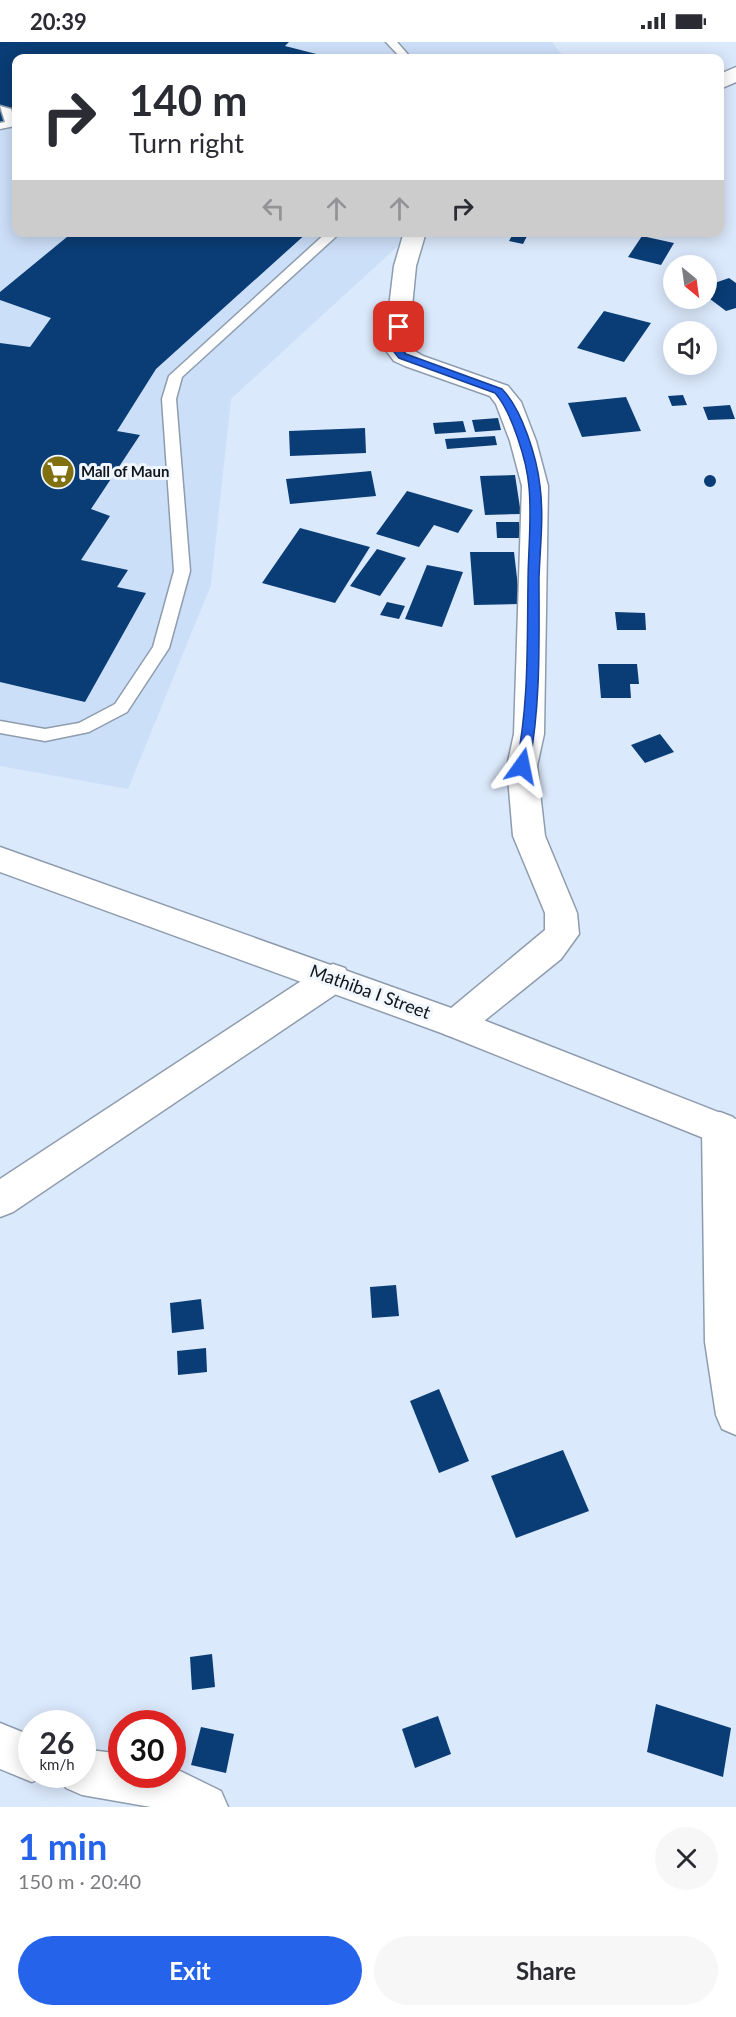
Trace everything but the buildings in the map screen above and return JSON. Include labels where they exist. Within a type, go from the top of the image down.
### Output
[{"type":"street","points":[[414,237],[405,266],[396,348],[403,356],[414,362],[499,391],[508,402],[523,441],[535,486],[532,678],[529,734],[522,766],[530,836],[561,913],[562,934],[549,949],[456,1024]]},
{"type":"street","name":"Mathiba I Street","points":[[0,859],[456,1024],[728,1132]]},
{"type":"street","points":[[0,1200],[333,978]]},
{"type":"street","points":[[728,1132],[725,1342],[736,1415]]},
{"type":"street","points":[[0,1746],[18,1753]]},
{"type":"street","points":[[96,1774],[147,1781],[184,1794],[205,1807]]},
{"type":"lane","points":[[391,42],[402,54]]},
{"type":"lane","points":[[0,109],[7,111],[11,124],[0,126]]},
{"type":"lane","points":[[0,727],[45,735],[83,728],[121,708],[128,698],[161,648],[182,571],[169,399],[176,376],[329,237]]},
{"type":"shaded area","points":[[0,42],[552,42],[562,54],[12,54],[12,237],[408,237],[231,399],[211,585],[128,789],[0,766]]},
{"type":"place","name":"Mall of Maun","points":[[58,472]]},
{"type":"route","points":[[399,327],[396,348],[403,356],[448,375],[484,384],[499,391],[508,402],[523,441],[535,486],[529,734],[522,766]]}]
